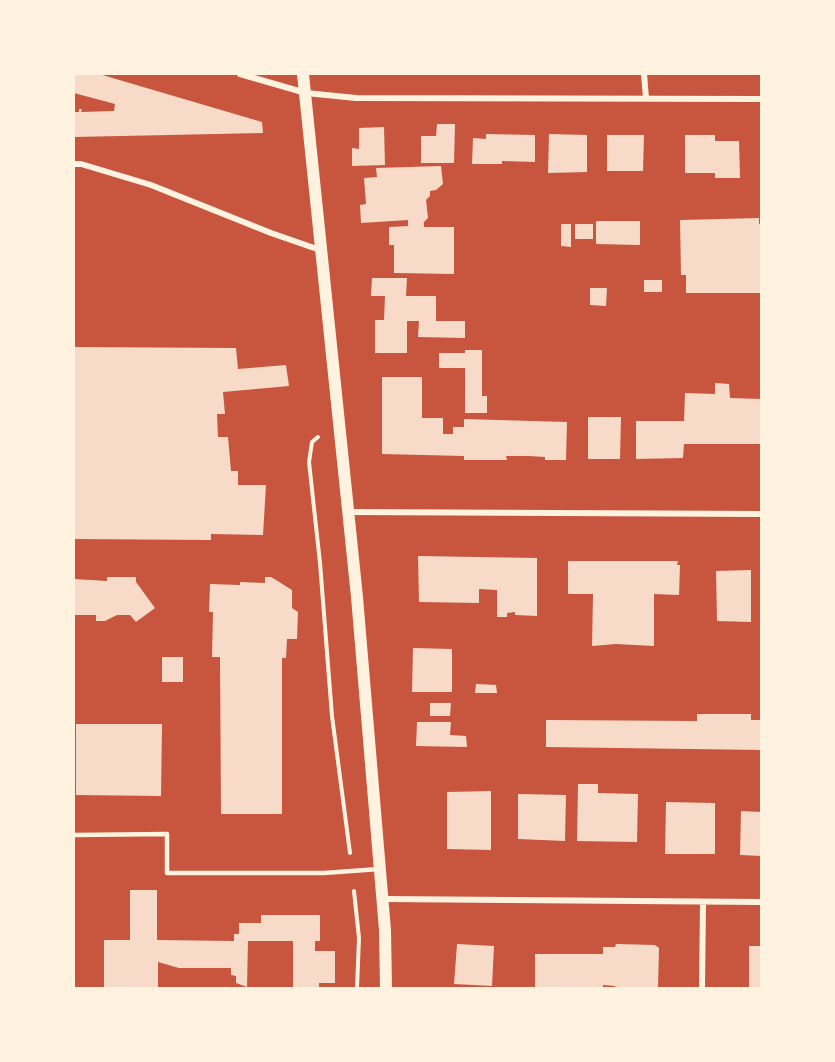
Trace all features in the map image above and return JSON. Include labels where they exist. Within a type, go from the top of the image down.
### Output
[{"type":"main road","points":[[303,74],[349,512],[383,899],[386,988]]},
{"type":"street","points":[[240,74],[306,93],[356,98],[762,99]]},
{"type":"street","points":[[644,74],[646,98]]},
{"type":"street","points":[[74,164],[81,164],[151,185],[271,233],[321,250]]},
{"type":"street","points":[[349,512],[762,514]]},
{"type":"street","points":[[383,899],[762,902]]},
{"type":"street","points":[[702,988],[703,903]]},
{"type":"lane","points":[[74,835],[167,834],[167,873],[324,873],[380,869]]},
{"type":"path","points":[[310,471],[332,716],[341,773],[359,938],[357,988]]},
{"type":"building","points":[[74,74],[99,74],[262,122],[263,133],[74,137],[74,112],[79,112],[79,109],[82,109],[81,112],[114,111],[115,104],[74,93]]},
{"type":"building","points":[[437,124],[455,124],[454,163],[421,163],[421,136],[436,136]]},
{"type":"building","points":[[384,127],[385,165],[352,166],[352,148],[359,149],[359,128]]},
{"type":"building","points":[[486,134],[535,135],[535,162],[502,161],[502,164],[472,164],[473,138],[486,139]]},
{"type":"building","points":[[549,134],[587,135],[587,172],[548,173]]},
{"type":"building","points":[[607,135],[644,135],[643,171],[607,171]]},
{"type":"building","points":[[685,135],[715,135],[715,141],[739,141],[740,178],[715,178],[715,173],[685,173]]},
{"type":"building","points":[[441,166],[443,184],[436,190],[430,191],[430,196],[426,200],[428,218],[424,222],[424,227],[454,227],[454,274],[394,273],[394,245],[389,245],[389,227],[408,226],[408,220],[361,223],[360,205],[366,204],[364,178],[377,177],[376,168]]},
{"type":"building","points":[[759,218],[759,224],[762,224],[762,293],[686,293],[686,275],[681,275],[680,220]]},
{"type":"building","points":[[596,221],[640,221],[640,245],[596,244]]},
{"type":"building","points":[[561,224],[571,224],[571,247],[561,246]]},
{"type":"building","points":[[575,224],[593,224],[593,239],[575,239]]},
{"type":"building","points":[[372,278],[407,278],[406,296],[436,296],[436,321],[465,321],[465,338],[418,337],[419,321],[407,321],[407,353],[375,353],[375,320],[384,320],[385,296],[371,296]]},
{"type":"building","points":[[644,280],[662,280],[662,292],[644,292]]},
{"type":"building","points":[[590,288],[607,288],[606,306],[590,305]]},
{"type":"building","points":[[74,347],[236,348],[238,369],[286,365],[289,386],[223,392],[225,414],[217,414],[218,437],[228,437],[231,471],[238,471],[238,485],[266,485],[263,535],[211,534],[211,540],[74,539]]},
{"type":"building","points":[[465,350],[482,350],[482,396],[487,396],[487,413],[465,413],[465,368],[439,368],[439,353],[465,353]]},
{"type":"building","points":[[382,377],[422,377],[422,418],[443,418],[443,434],[453,434],[453,427],[464,427],[464,419],[567,422],[566,460],[506,456],[507,460],[464,460],[464,456],[382,454]]},
{"type":"building","points":[[715,383],[729,384],[730,398],[762,399],[762,444],[684,444],[683,458],[636,459],[636,421],[684,421],[685,393],[715,394]]},
{"type":"building","points":[[588,417],[621,417],[620,459],[588,459]]},
{"type":"building","points":[[418,556],[537,558],[537,616],[515,615],[515,612],[507,613],[507,617],[497,617],[497,590],[479,589],[479,603],[419,602]]},
{"type":"building","points":[[568,561],[678,561],[677,565],[680,565],[679,595],[654,594],[654,646],[616,644],[592,646],[593,594],[568,594]]},
{"type":"building","points":[[751,570],[751,622],[717,621],[716,571]]},
{"type":"building","points":[[107,577],[136,577],[136,582],[155,608],[136,622],[130,615],[117,615],[105,621],[96,621],[96,615],[74,615],[74,579],[107,581]]},
{"type":"building","points":[[265,577],[271,577],[292,590],[292,608],[298,612],[297,639],[287,639],[286,658],[282,658],[282,814],[221,814],[220,657],[212,657],[213,612],[209,612],[210,584],[265,583]]},
{"type":"building","points":[[413,648],[452,649],[452,692],[412,692]]},
{"type":"building","points":[[162,657],[183,657],[183,682],[162,682]]},
{"type":"building","points":[[476,684],[496,685],[497,693],[475,693]]},
{"type":"building","points":[[430,703],[451,703],[450,716],[430,716]]},
{"type":"building","points":[[697,714],[751,714],[751,720],[762,720],[762,750],[546,747],[546,720],[697,721]]},
{"type":"building","points":[[417,722],[451,722],[450,735],[466,736],[467,747],[416,746]]},
{"type":"building","points":[[76,724],[162,724],[161,796],[76,795]]},
{"type":"building","points":[[578,784],[598,784],[598,793],[638,794],[637,842],[577,841]]},
{"type":"building","points":[[491,791],[491,850],[447,849],[447,792]]},
{"type":"building","points":[[518,794],[566,795],[565,841],[518,839]]},
{"type":"building","points":[[666,802],[715,803],[715,854],[665,854]]},
{"type":"building","points":[[741,811],[762,812],[762,856],[740,855]]},
{"type":"building","points":[[130,890],[157,890],[157,940],[234,941],[234,934],[239,934],[239,923],[261,923],[261,915],[320,915],[320,941],[315,941],[315,951],[335,951],[335,983],[319,983],[319,988],[293,988],[293,941],[248,941],[247,987],[236,983],[236,976],[231,975],[231,968],[179,968],[158,962],[158,988],[104,988],[104,940],[130,940]]},
{"type":"building","points":[[457,944],[494,946],[492,986],[454,984]]},
{"type":"building","points":[[616,944],[655,945],[659,948],[658,988],[616,988],[603,985],[603,988],[535,988],[535,954],[603,954],[603,947],[615,947]]},
{"type":"building","points":[[749,946],[762,946],[762,988],[749,988]]}]
